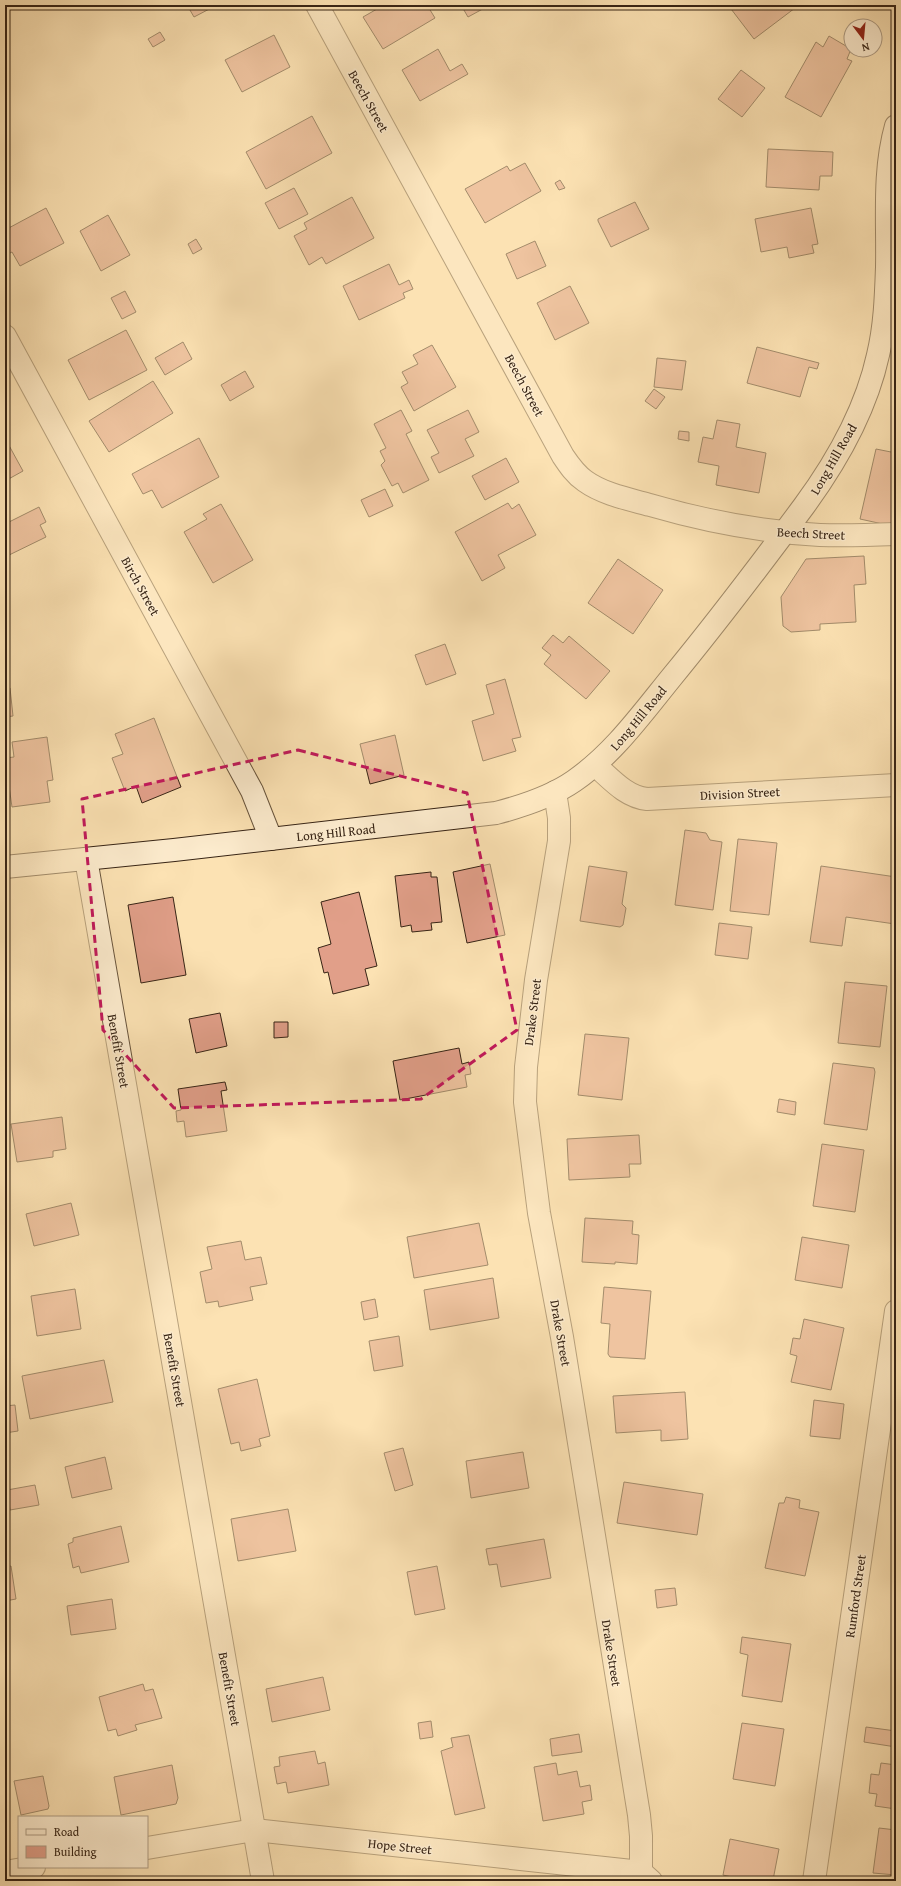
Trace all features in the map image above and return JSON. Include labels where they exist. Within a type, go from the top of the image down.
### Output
[{"type":"street","name":"Beech Street","points":[[317,5],[563,456],[573,470],[597,489],[614,495],[708,520],[785,532],[821,535],[896,534]]},
{"type":"street","name":"Long Hill Road","points":[[5,867],[490,814],[518,807],[555,792],[573,782],[595,765],[629,730],[785,532],[820,484],[844,444],[866,396],[878,354],[885,302],[887,268],[887,178],[896,126]]},
{"type":"street","name":"Birch Street","points":[[5,336],[252,791],[271,839]]},
{"type":"street","name":"Division Street","points":[[595,765],[628,793],[647,799],[896,785]]},
{"type":"street","name":"Drake Street","points":[[555,792],[559,818],[559,841],[536,980],[526,1067],[525,1102],[539,1213],[564,1345],[639,1815],[646,1877]]},
{"type":"street","name":"Benefit Street","points":[[86,859],[263,1881]]},
{"type":"street","name":"Rumford Street","points":[[814,1881],[896,1311]]},
{"type":"street","name":"Hope Street","points":[[148,1848],[254,1830],[646,1877]]},
{"type":"street","points":[[5,1872],[28,1868]]},
{"type":"highlighted area","points":[[298,750],[467,793],[517,1030],[421,1099],[174,1108],[103,1030],[82,799]]},
{"type":"building","points":[[187,5],[217,5],[194,17]]},
{"type":"building","points":[[384,5],[427,5],[435,18],[383,49],[363,17]]},
{"type":"building","points":[[461,5],[490,5],[468,17]]},
{"type":"building","points":[[728,5],[799,5],[754,39]]},
{"type":"building","points":[[160,32],[165,40],[153,47],[148,39]]},
{"type":"building","points":[[274,35],[290,67],[242,92],[225,60]]},
{"type":"building","points":[[829,36],[843,44],[843,58],[847,58],[852,61],[821,117],[785,97],[816,42],[823,47]]},
{"type":"building","points":[[438,49],[450,71],[462,64],[468,74],[420,101],[402,70]]},
{"type":"building","points":[[741,70],[765,88],[742,117],[718,99]]},
{"type":"building","points":[[312,116],[332,153],[266,189],[246,152]]},
{"type":"building","points":[[768,149],[833,152],[832,176],[820,176],[819,190],[766,187]]},
{"type":"building","points":[[525,163],[541,191],[485,223],[465,189],[507,166],[510,171]]},
{"type":"building","points":[[560,180],[565,188],[559,190],[555,183]]},
{"type":"building","points":[[294,188],[308,214],[279,229],[265,203]]},
{"type":"building","points":[[352,197],[374,238],[326,264],[322,257],[309,265],[294,236],[307,229],[304,223]]},
{"type":"building","points":[[635,202],[649,229],[611,247],[598,219]]},
{"type":"building","points":[[46,208],[64,243],[20,266],[12,252],[6,255],[5,244],[7,243],[5,239],[5,230]]},
{"type":"building","points":[[811,208],[818,244],[812,245],[814,253],[789,258],[787,247],[761,252],[755,219]]},
{"type":"building","points":[[108,215],[130,255],[101,271],[80,231]]},
{"type":"building","points":[[196,239],[202,249],[193,254],[188,244]]},
{"type":"building","points":[[535,241],[546,266],[517,279],[506,254]]},
{"type":"building","points":[[389,264],[399,285],[409,280],[413,289],[403,293],[405,298],[359,320],[343,286]]},
{"type":"building","points":[[570,286],[589,323],[555,340],[537,303]]},
{"type":"building","points":[[125,291],[136,312],[122,319],[111,298]]},
{"type":"building","points":[[126,330],[147,370],[89,400],[68,360]]},
{"type":"building","points":[[183,342],[192,359],[165,375],[155,358]]},
{"type":"building","points":[[432,345],[456,387],[414,411],[401,387],[408,383],[402,372],[418,364],[413,355]]},
{"type":"building","points":[[757,347],[819,363],[817,369],[809,367],[800,397],[747,383]]},
{"type":"building","points":[[657,358],[686,361],[682,390],[654,387]]},
{"type":"building","points":[[245,371],[254,387],[230,401],[221,385]]},
{"type":"building","points":[[153,381],[173,413],[109,452],[89,421]]},
{"type":"building","points":[[654,389],[665,397],[656,409],[645,401]]},
{"type":"building","points":[[401,410],[412,431],[406,434],[429,480],[403,493],[398,483],[392,486],[381,465],[385,461],[380,451],[386,448],[374,424]]},
{"type":"building","points":[[468,410],[479,432],[465,439],[474,456],[439,473],[431,457],[439,453],[427,430]]},
{"type":"building","points":[[717,420],[740,424],[736,447],[766,453],[759,493],[716,485],[719,466],[698,462],[703,437],[713,439]]},
{"type":"building","points":[[679,431],[689,432],[689,441],[678,439]]},
{"type":"building","points":[[199,438],[219,477],[162,508],[152,490],[143,494],[132,474]]},
{"type":"building","points":[[6,440],[23,471],[5,481],[5,441]]},
{"type":"building","points":[[876,449],[896,453],[896,512],[892,526],[860,519]]},
{"type":"building","points":[[506,458],[519,482],[485,500],[472,476]]},
{"type":"building","points":[[385,489],[393,506],[369,517],[361,500]]},
{"type":"building","points":[[508,503],[512,509],[519,504],[536,535],[498,555],[505,568],[482,581],[455,532]]},
{"type":"building","points":[[221,504],[253,560],[213,583],[184,532],[207,519],[203,514]]},
{"type":"building","points":[[39,507],[46,522],[40,525],[46,537],[5,557],[5,524]]},
{"type":"building","points":[[864,556],[866,584],[854,585],[856,622],[820,624],[820,630],[791,632],[783,626],[781,597],[806,559]]},
{"type":"building","points":[[618,559],[663,590],[633,634],[588,603]]},
{"type":"building","points":[[553,635],[563,643],[569,636],[610,671],[586,699],[544,664],[551,655],[542,648]]},
{"type":"building","points":[[445,644],[456,674],[426,685],[415,655]]},
{"type":"building","points":[[505,679],[521,737],[512,739],[516,751],[483,761],[472,721],[494,714],[486,685]]},
{"type":"building","points":[[10,688],[13,716],[5,717],[5,689]]},
{"type":"building","points":[[154,718],[181,787],[142,803],[136,786],[125,791],[112,758],[123,754],[115,734]]},
{"type":"building","points":[[395,735],[404,775],[370,784],[360,744]]},
{"type":"building","points":[[47,737],[53,780],[47,781],[50,802],[12,807],[5,758],[14,757],[12,742]]},
{"type":"building","points":[[685,830],[706,833],[710,840],[722,842],[713,910],[675,905]]},
{"type":"building","points":[[738,839],[777,843],[769,915],[730,911]]},
{"type":"building","points":[[490,864],[505,935],[467,943],[453,872]]},
{"type":"building","points":[[589,866],[627,872],[622,904],[626,908],[623,925],[620,927],[580,921]]},
{"type":"building","points":[[821,866],[896,877],[895,924],[846,917],[842,946],[810,942]]},
{"type":"building","points":[[431,872],[431,877],[437,877],[442,922],[431,923],[432,930],[412,932],[411,925],[401,927],[395,876]]},
{"type":"building","points":[[359,892],[377,966],[365,969],[369,985],[333,994],[328,972],[324,973],[318,948],[331,944],[321,902]]},
{"type":"building","points":[[173,897],[186,975],[141,983],[128,905]]},
{"type":"building","points":[[719,923],[752,927],[748,959],[715,955]]},
{"type":"building","points":[[845,982],[887,986],[880,1047],[838,1043]]},
{"type":"building","points":[[220,1013],[227,1046],[196,1053],[189,1019]]},
{"type":"building","points":[[274,1022],[288,1022],[288,1037],[274,1038]]},
{"type":"building","points":[[585,1034],[629,1038],[622,1100],[578,1095]]},
{"type":"building","points":[[459,1048],[462,1064],[469,1062],[471,1074],[465,1075],[467,1087],[400,1100],[393,1061]]},
{"type":"building","points":[[833,1063],[874,1068],[875,1072],[867,1130],[824,1124]]},
{"type":"building","points":[[225,1082],[227,1090],[221,1091],[227,1131],[186,1137],[184,1121],[177,1122],[176,1111],[181,1110],[178,1089]]},
{"type":"building","points":[[779,1099],[796,1102],[795,1115],[777,1112]]},
{"type":"building","points":[[62,1117],[66,1149],[53,1151],[53,1157],[17,1162],[11,1124]]},
{"type":"building","points":[[639,1135],[641,1164],[629,1164],[630,1177],[569,1180],[567,1139]]},
{"type":"building","points":[[822,1144],[864,1150],[855,1212],[813,1206]]},
{"type":"building","points":[[71,1203],[79,1235],[34,1246],[26,1214]]},
{"type":"building","points":[[585,1218],[633,1221],[632,1234],[639,1235],[637,1264],[582,1262]]},
{"type":"building","points":[[479,1223],[488,1265],[414,1278],[407,1237]]},
{"type":"building","points":[[802,1237],[849,1245],[842,1288],[795,1280]]},
{"type":"building","points":[[241,1241],[245,1260],[261,1257],[267,1284],[250,1287],[253,1300],[219,1307],[218,1301],[206,1303],[200,1272],[212,1269],[207,1247]]},
{"type":"building","points":[[493,1278],[499,1318],[430,1330],[424,1290]]},
{"type":"building","points":[[604,1287],[651,1291],[645,1359],[610,1357],[608,1354],[610,1324],[601,1323]]},
{"type":"building","points":[[75,1289],[81,1329],[37,1336],[31,1296]]},
{"type":"building","points":[[375,1299],[378,1317],[364,1320],[361,1302]]},
{"type":"building","points":[[804,1319],[844,1328],[831,1390],[791,1382],[797,1356],[790,1354],[793,1338],[800,1339]]},
{"type":"building","points":[[399,1336],[403,1366],[374,1371],[369,1341]]},
{"type":"building","points":[[104,1360],[113,1402],[30,1419],[22,1376]]},
{"type":"building","points":[[257,1379],[270,1436],[259,1439],[261,1446],[241,1451],[239,1442],[231,1444],[218,1389]]},
{"type":"building","points":[[685,1392],[688,1439],[661,1441],[661,1430],[616,1433],[613,1396]]},
{"type":"building","points":[[814,1400],[844,1404],[840,1439],[810,1436]]},
{"type":"building","points":[[15,1405],[18,1431],[5,1433],[5,1406]]},
{"type":"building","points":[[403,1448],[413,1485],[395,1491],[384,1453]]},
{"type":"building","points":[[523,1452],[529,1488],[471,1498],[466,1461]]},
{"type":"building","points":[[105,1457],[112,1489],[72,1498],[65,1467]]},
{"type":"building","points":[[624,1482],[703,1494],[697,1535],[617,1523]]},
{"type":"building","points":[[35,1485],[39,1505],[10,1510],[7,1490]]},
{"type":"building","points":[[786,1497],[800,1500],[799,1508],[819,1512],[805,1576],[765,1568],[779,1503],[784,1503]]},
{"type":"building","points":[[288,1509],[296,1551],[238,1561],[231,1519]]},
{"type":"building","points":[[121,1526],[129,1562],[81,1573],[79,1566],[73,1568],[68,1544],[73,1542],[73,1538]]},
{"type":"building","points":[[544,1539],[551,1578],[501,1587],[497,1564],[489,1565],[486,1549]]},
{"type":"building","points":[[11,1566],[16,1599],[5,1601],[5,1567]]},
{"type":"building","points":[[437,1566],[445,1609],[415,1615],[407,1572]]},
{"type":"building","points":[[675,1588],[677,1605],[657,1608],[655,1590]]},
{"type":"building","points":[[112,1599],[116,1629],[71,1635],[67,1606]]},
{"type":"building","points":[[742,1637],[791,1644],[782,1702],[742,1696],[748,1655],[740,1653]]},
{"type":"building","points":[[323,1677],[330,1710],[272,1722],[266,1689]]},
{"type":"building","points":[[143,1684],[145,1691],[153,1689],[162,1718],[135,1725],[137,1730],[118,1736],[116,1729],[108,1731],[99,1697]]},
{"type":"building","points":[[431,1721],[433,1737],[420,1739],[418,1723]]},
{"type":"building","points":[[742,1723],[784,1729],[775,1786],[733,1779]]},
{"type":"building","points":[[866,1727],[896,1731],[896,1747],[864,1742]]},
{"type":"building","points":[[579,1734],[582,1752],[552,1756],[550,1739]]},
{"type":"building","points":[[469,1735],[485,1808],[455,1815],[441,1751],[453,1747],[451,1738]]},
{"type":"building","points":[[315,1751],[318,1764],[325,1762],[329,1785],[288,1793],[286,1782],[277,1784],[274,1767],[280,1766],[279,1757]]},
{"type":"building","points":[[556,1763],[558,1775],[577,1771],[580,1787],[590,1785],[592,1800],[582,1802],[584,1814],[543,1821],[534,1767]]},
{"type":"building","points":[[881,1763],[896,1765],[896,1809],[875,1806],[877,1794],[869,1793],[871,1774],[879,1775]]},
{"type":"building","points":[[172,1765],[178,1798],[176,1804],[121,1815],[114,1777]]},
{"type":"building","points":[[43,1776],[49,1806],[48,1809],[21,1815],[14,1781]]},
{"type":"building","points":[[879,1828],[896,1830],[896,1875],[873,1873]]},
{"type":"building","points":[[730,1839],[779,1849],[773,1880],[764,1878],[763,1881],[750,1881],[723,1875]]}]
